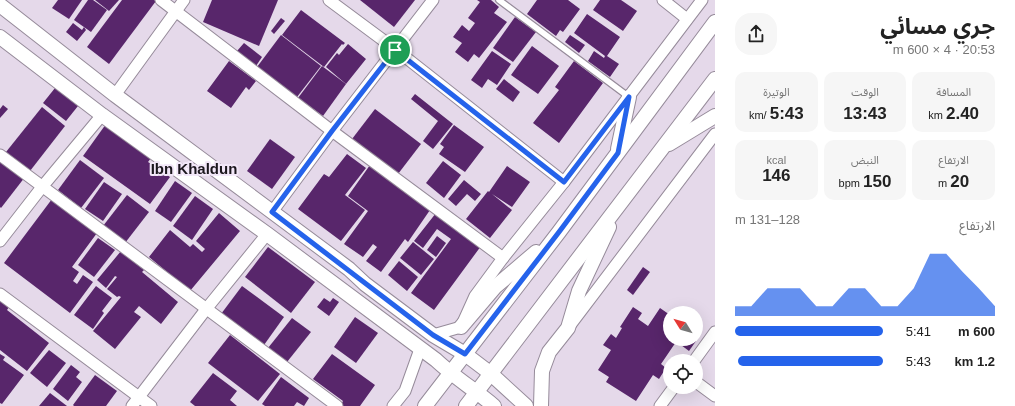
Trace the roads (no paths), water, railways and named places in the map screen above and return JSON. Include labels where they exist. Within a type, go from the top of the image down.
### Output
[{"type":"street","points":[[161,0],[332,131],[503,258]]},
{"type":"street","points":[[115,95],[184,0]]},
{"type":"street","points":[[329,0],[564,182]]},
{"type":"street","points":[[272,212],[432,0]]},
{"type":"street","points":[[663,0],[688,19]]},
{"type":"street","points":[[461,327],[475,296],[503,258],[564,182],[702,0]]},
{"type":"street","points":[[0,5],[115,95],[433,335],[465,354],[490,373],[526,406]]},
{"type":"street","points":[[425,406],[559,232],[715,22]]},
{"type":"street","points":[[0,37],[102,115],[267,234],[436,360],[450,373],[494,406]]},
{"type":"street","points":[[466,406],[715,79]]},
{"type":"street","points":[[618,153],[629,97]]},
{"type":"street","points":[[0,241],[42,187],[102,115]]},
{"type":"street","points":[[662,148],[715,116]]},
{"type":"street","points":[[541,406],[542,371],[549,352],[715,134]]},
{"type":"street","points":[[0,155],[338,406]]},
{"type":"street","points":[[568,328],[579,291],[622,200]]},
{"type":"street","points":[[433,335],[461,327],[495,287],[559,232]]},
{"type":"street","points":[[135,402],[207,308],[267,234]]},
{"type":"street","points":[[0,294],[135,402],[151,406]]},
{"type":"street","points":[[699,354],[715,332]]},
{"type":"street","points":[[393,406],[405,391],[420,349]]},
{"type":"street","points":[[703,387],[715,396]]},
{"type":"street","points":[[660,406],[669,394]]},
{"type":"lane","points":[[499,0],[629,97]]},
{"type":"district","name":"Ibn Khaldun","points":[[194,168]]}]
